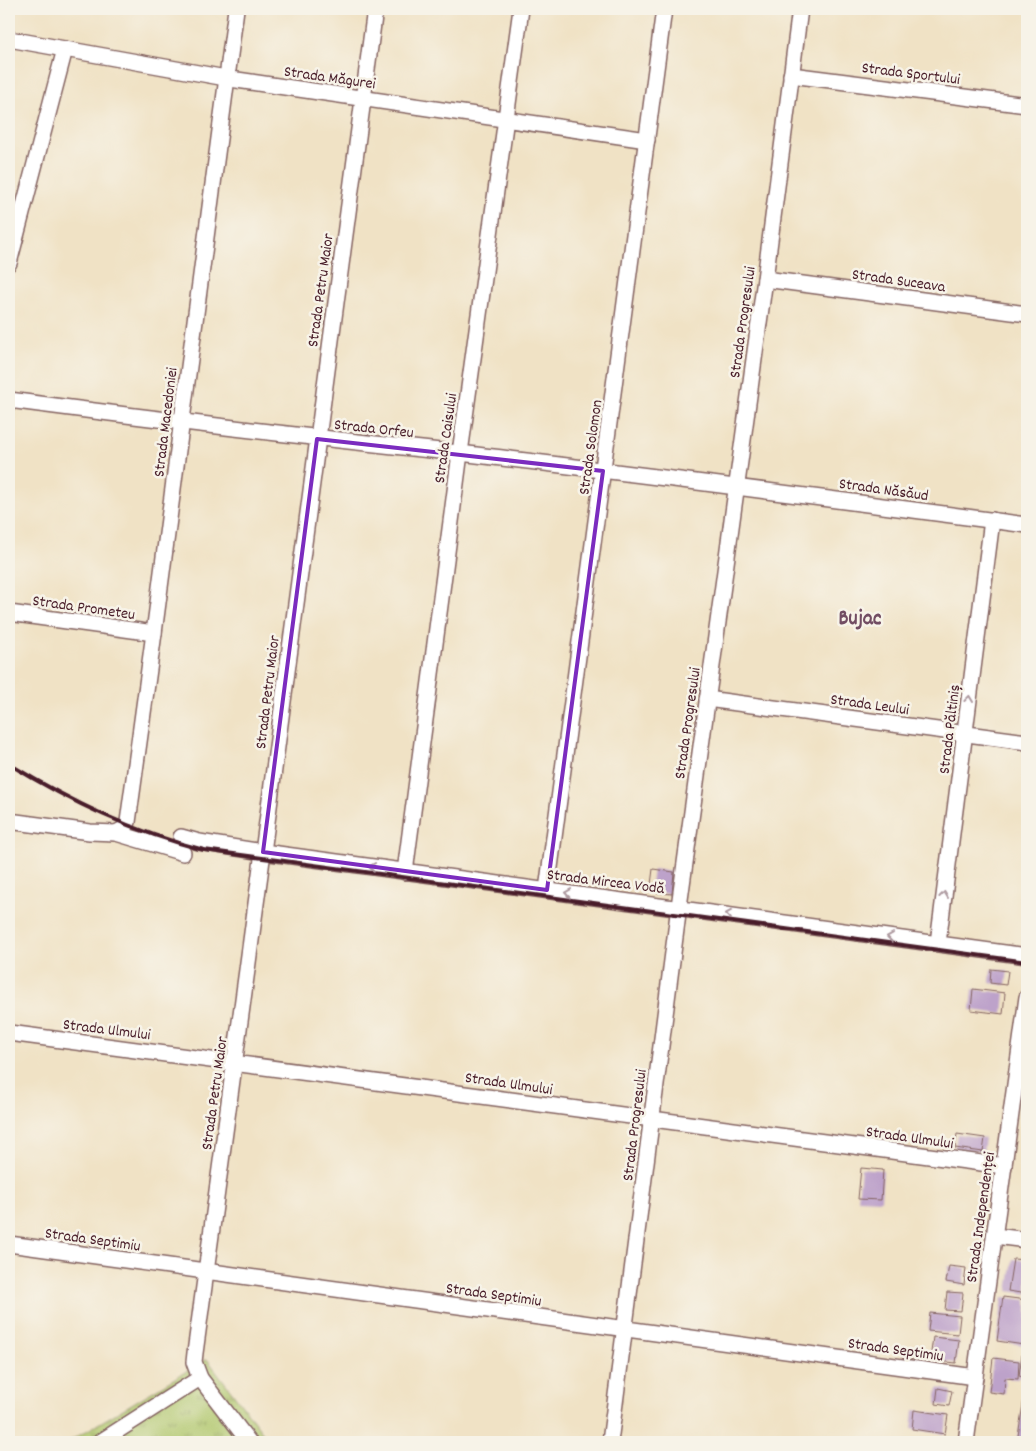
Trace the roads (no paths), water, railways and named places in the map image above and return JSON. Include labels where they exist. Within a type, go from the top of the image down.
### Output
[{"type":"street","name":"Strada Macedoniei","points":[[116,834],[128,822],[236,9]]},
{"type":"street","name":"Strada Petru Maior","points":[[200,1378],[194,1362],[195,1353],[374,9]]},
{"type":"street","name":"Strada Caisului","points":[[405,872],[521,9]]},
{"type":"street","name":"Strada Solomon","points":[[547,890],[664,9]]},
{"type":"street","name":"Strada Progresului","points":[[610,1442],[679,908],[800,9]]},
{"type":"street","name":"Strada Măgurei","points":[[9,39],[226,78],[647,140]]},
{"type":"street","points":[[9,262],[65,49]]},
{"type":"street","name":"Strada Sportului","points":[[791,75],[1027,104]]},
{"type":"street","name":"Strada Suceava","points":[[765,279],[1027,314]]},
{"type":"street","name":"Strada Orfeu","points":[[9,400],[181,423],[736,486]]},
{"type":"street","name":"Strada Năsăud","points":[[736,486],[1027,525]]},
{"type":"street","name":"Strada Păltiniș","points":[[938,943],[992,520]]},
{"type":"street","name":"Strada Prometeu","points":[[9,613],[154,633]]},
{"type":"street","name":"Strada Leului","points":[[708,699],[1027,742]]},
{"type":"street","points":[[9,821],[116,834],[183,853]]},
{"type":"street","name":"Strada Mircea Vodă","points":[[181,837],[199,842],[405,872],[1027,956]]},
{"type":"street","name":"Strada Independenței","points":[[969,1442],[975,1377],[1027,997]]},
{"type":"street","name":"Strada Ulmului","points":[[9,1033],[1004,1166]]},
{"type":"street","points":[[994,1236],[1027,1240]]},
{"type":"street","name":"Strada Septimiu","points":[[9,1244],[975,1377]]},
{"type":"street","points":[[100,1442],[200,1378],[249,1442]]},
{"type":"railway","points":[[9,764],[79,803],[127,825],[204,850],[1027,962]]},
{"type":"district","name":"Bujac","points":[[860,617]]}]
